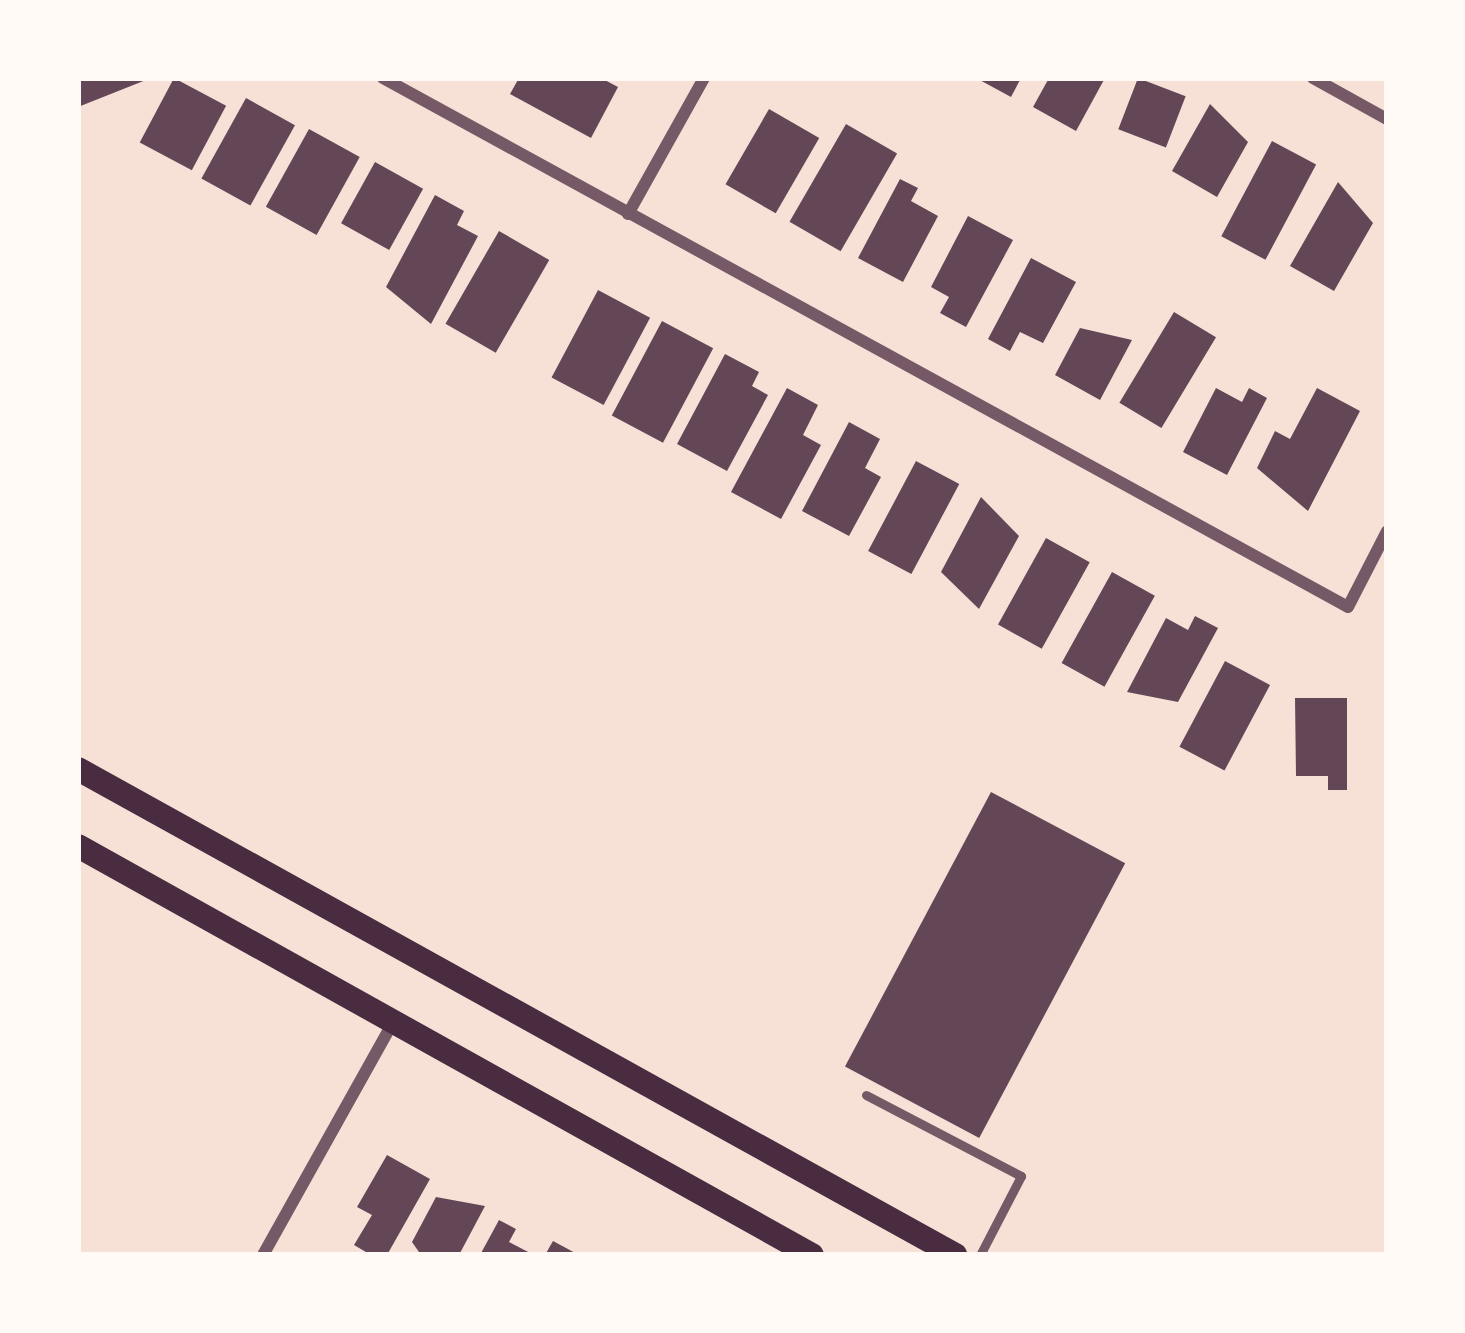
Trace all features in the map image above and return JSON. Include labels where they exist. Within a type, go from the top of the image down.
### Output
[{"type":"main road","points":[[78,769],[956,1255]]},
{"type":"main road","points":[[78,846],[812,1255]]},
{"type":"street","points":[[383,78],[1348,607],[1387,531]]},
{"type":"street","points":[[628,214],[704,78]]},
{"type":"street","points":[[1313,78],[1387,118]]},
{"type":"street","points":[[263,1255],[393,1022]]},
{"type":"lane","points":[[866,1095],[1021,1176],[980,1255]]},
{"type":"building","points":[[78,78],[151,78],[78,107]]},
{"type":"building","points":[[174,78],[226,106],[192,170],[140,142]]},
{"type":"building","points":[[519,78],[601,78],[618,87],[591,138],[510,94]]},
{"type":"building","points":[[976,78],[1021,78],[1011,97]]},
{"type":"building","points":[[1049,78],[1105,78],[1076,131],[1033,107]]},
{"type":"building","points":[[1138,78],[1186,96],[1166,148],[1118,129]]},
{"type":"building","points":[[246,98],[295,125],[250,206],[201,178]]},
{"type":"building","points":[[1210,104],[1248,142],[1217,197],[1172,171]]},
{"type":"building","points":[[769,109],[819,138],[776,213],[726,184]]},
{"type":"building","points":[[846,124],[897,154],[841,251],[790,222]]},
{"type":"building","points":[[309,129],[360,157],[317,235],[266,207]]},
{"type":"building","points":[[1272,141],[1316,164],[1265,260],[1221,236]]},
{"type":"building","points":[[375,162],[423,189],[389,250],[341,223]]},
{"type":"building","points":[[900,179],[918,188],[911,201],[938,216],[903,282],[858,258]]},
{"type":"building","points":[[1338,182],[1373,223],[1334,291],[1290,266]]},
{"type":"building","points":[[435,195],[464,211],[457,225],[478,236],[431,324],[386,287]]},
{"type":"building","points":[[968,216],[1013,240],[966,327],[940,313],[949,297],[931,287]]},
{"type":"building","points":[[499,231],[549,260],[496,353],[446,324]]},
{"type":"building","points":[[1031,258],[1076,282],[1043,343],[1020,332],[1010,351],[988,339]]},
{"type":"building","points":[[598,290],[650,318],[604,405],[552,377]]},
{"type":"building","points":[[1174,312],[1216,337],[1161,428],[1119,403]]},
{"type":"building","points":[[662,321],[713,348],[663,443],[612,415]]},
{"type":"building","points":[[1080,328],[1132,340],[1100,400],[1055,375]]},
{"type":"building","points":[[725,354],[759,372],[752,386],[768,395],[727,471],[677,444]]},
{"type":"building","points":[[787,388],[818,405],[803,435],[821,445],[781,519],[731,492]]},
{"type":"building","points":[[1216,388],[1242,402],[1249,388],[1267,398],[1227,475],[1183,452]]},
{"type":"building","points":[[1317,388],[1360,411],[1308,511],[1257,468],[1275,431],[1290,439]]},
{"type":"building","points":[[849,422],[880,439],[865,468],[881,477],[849,536],[802,511]]},
{"type":"building","points":[[916,461],[959,484],[911,574],[868,551]]},
{"type":"building","points":[[981,497],[1019,536],[979,609],[941,572]]},
{"type":"building","points":[[1046,538],[1090,562],[1042,649],[998,625]]},
{"type":"building","points":[[1112,572],[1155,596],[1104,687],[1062,663]]},
{"type":"building","points":[[1195,616],[1218,628],[1178,702],[1127,692],[1166,618],[1188,630]]},
{"type":"building","points":[[1225,661],[1270,685],[1224,771],[1179,747]]},
{"type":"building","points":[[1295,698],[1347,698],[1347,790],[1328,790],[1328,776],[1296,776]]},
{"type":"building","points":[[991,792],[1125,863],[979,1138],[845,1067]]},
{"type":"building","points":[[387,1155],[430,1179],[387,1255],[371,1255],[354,1245],[372,1215],[357,1207]]},
{"type":"building","points":[[436,1197],[485,1206],[459,1255],[421,1255],[412,1242]]},
{"type":"building","points":[[499,1220],[516,1229],[509,1242],[534,1255],[480,1255]]},
{"type":"building","points":[[553,1241],[579,1255],[545,1255]]}]
